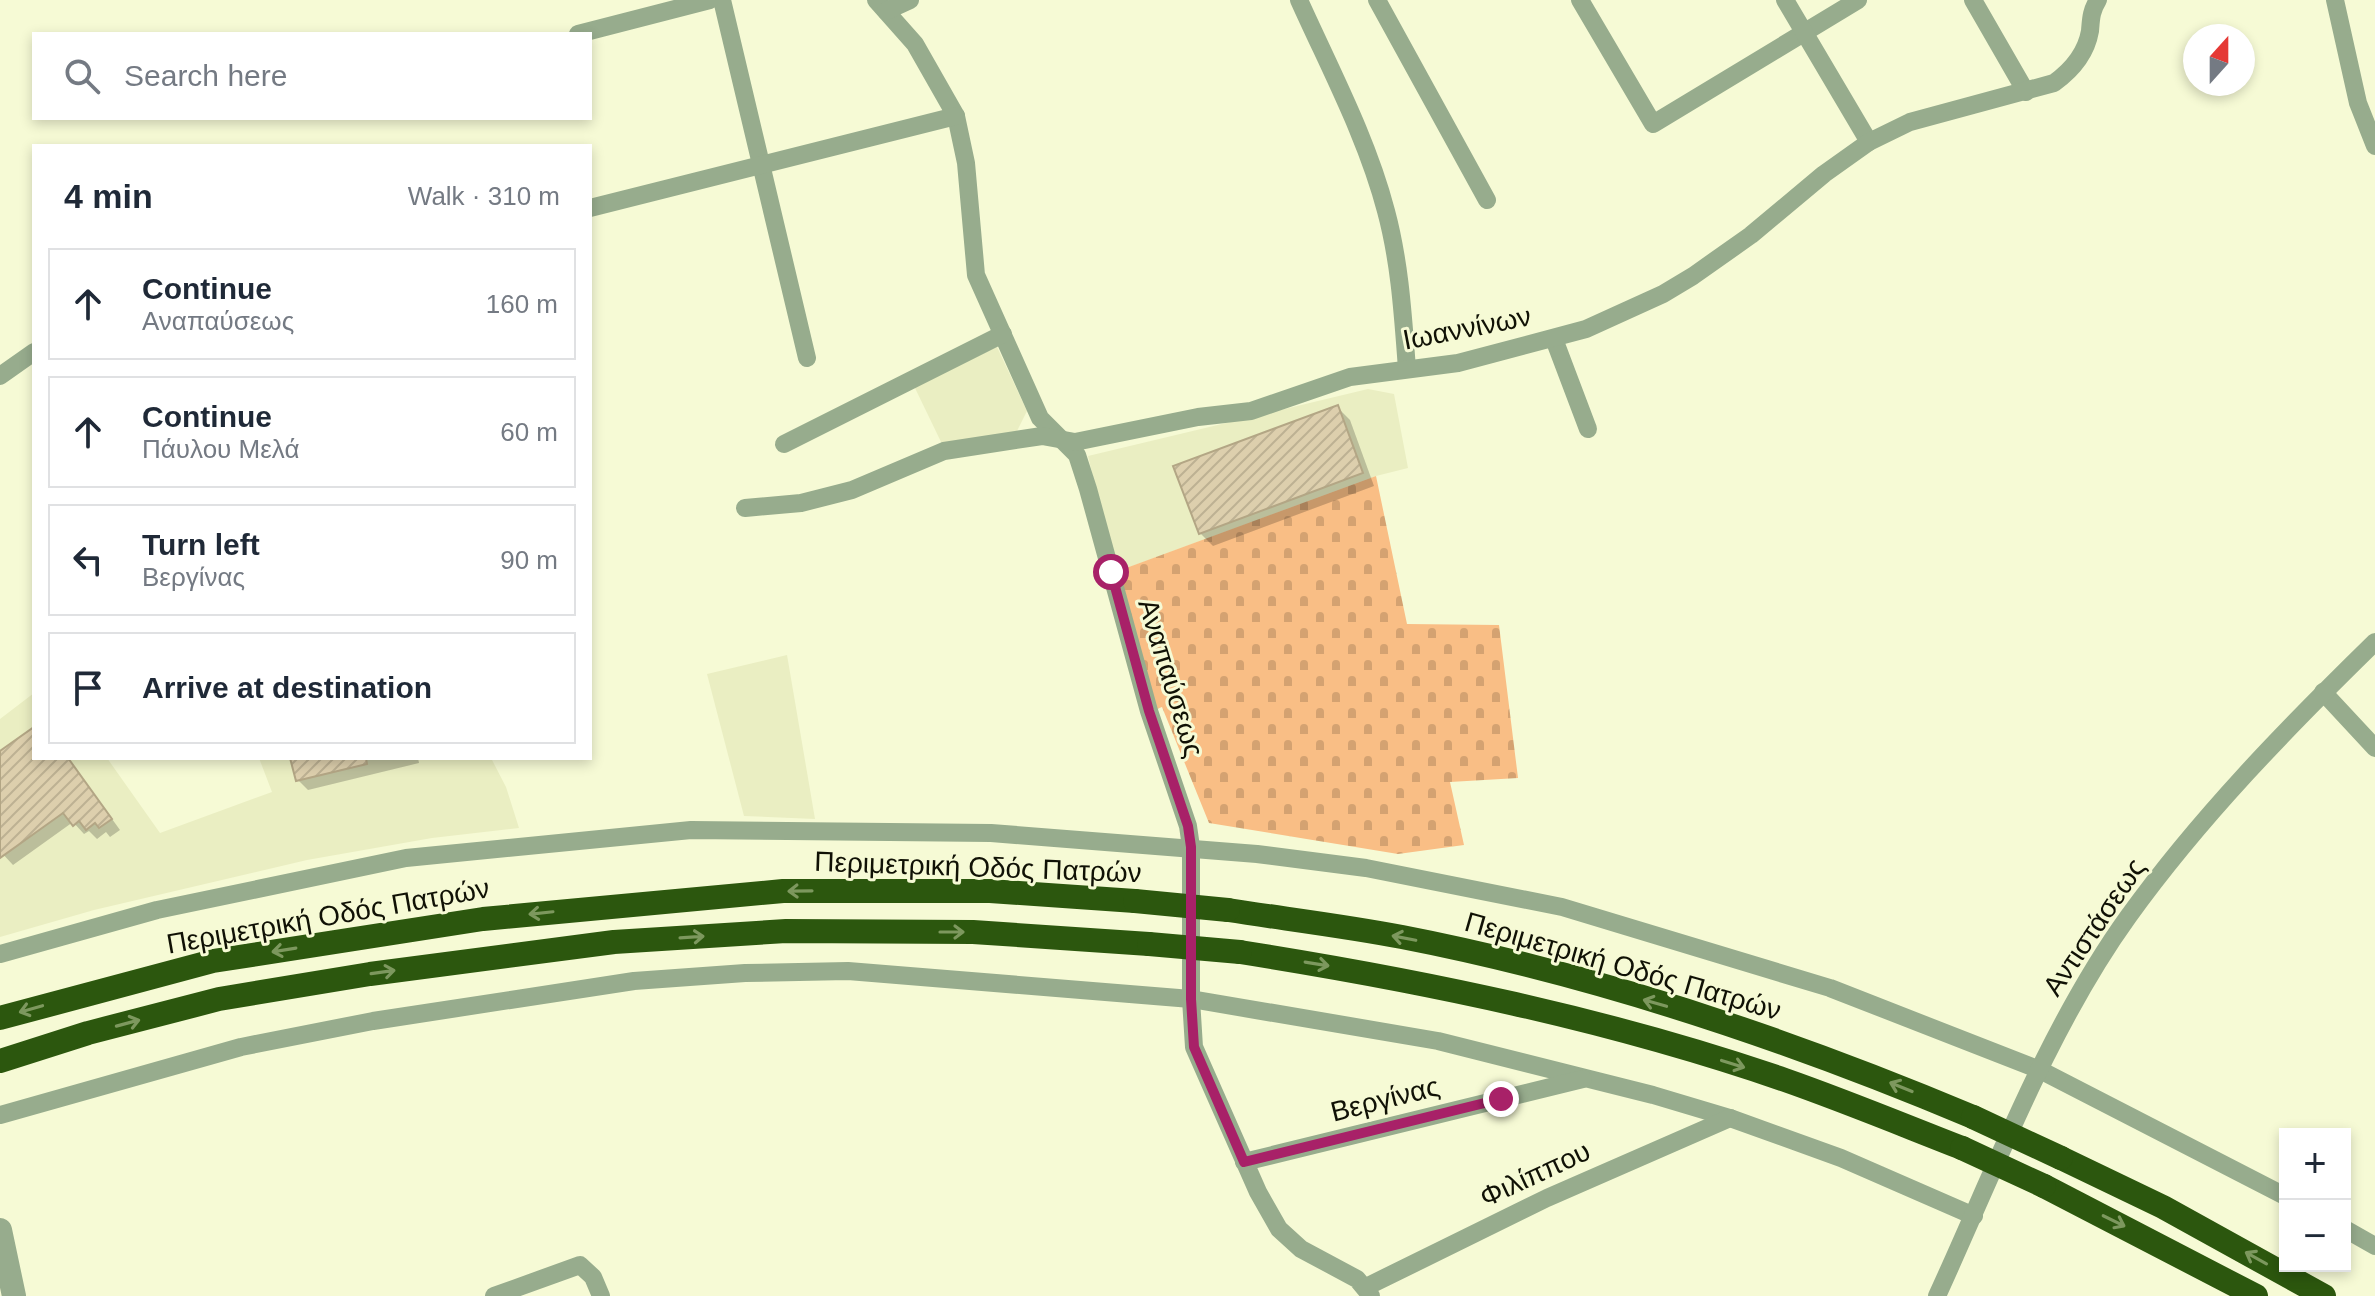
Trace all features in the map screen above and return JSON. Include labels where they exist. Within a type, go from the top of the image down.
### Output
[{"type":"highway","name":"Περιμετρική Οδός Πατρών","points":[[0,1018],[213,961],[483,919],[783,891],[990,891],[1228,910],[1401,937],[1491,957],[1596,985],[1799,1048],[1973,1117],[2061,1158],[2163,1207],[2324,1296]]},
{"type":"highway","points":[[0,1061],[88,1033],[219,999],[370,974],[614,942],[802,931],[973,932],[1240,952],[1419,982],[1562,1015],[1784,1080],[1962,1148],[2044,1186],[2256,1296]]},
{"type":"street","points":[[586,32],[710,0]]},
{"type":"street","points":[[722,0],[807,358]]},
{"type":"street","points":[[881,5],[910,0]]},
{"type":"street","points":[[1299,0],[1352,116],[1384,203],[1402,295],[1407,369]]},
{"type":"street","points":[[1377,0],[1487,200]]},
{"type":"street","points":[[1580,0],[1653,124],[1858,0]]},
{"type":"street","points":[[1785,0],[1869,142]]},
{"type":"street","points":[[1973,0],[2026,92]]},
{"type":"street","name":"Ιωαννίνων","points":[[745,508],[801,503],[852,490],[944,451],[1042,436],[1075,442],[1198,417],[1251,411],[1350,377],[1458,363],[1554,339],[1611,318],[1693,276],[1751,235],[1824,174],[1869,142],[1910,122],[1947,110],[2054,83],[2072,68],[2084,50],[2091,16],[2098,0]]},
{"type":"street","points":[[2335,0],[2358,103],[2375,146]]},
{"type":"street","name":"Αναπαύσεως","points":[[881,5],[915,44],[956,116],[968,174],[976,275],[1040,418],[1077,455],[1088,489],[1149,711],[1188,826],[1191,847],[1194,1047],[1244,1162],[1279,1229],[1301,1249],[1346,1271],[1368,1292]]},
{"type":"street","points":[[592,208],[956,116]]},
{"type":"street","points":[[784,444],[1003,334]]},
{"type":"street","points":[[1554,339],[1588,429]]},
{"type":"street","points":[[0,376],[32,353]]},
{"type":"street","name":"Αντιστάσεως","points":[[1937,1296],[2040,1070],[2073,1007],[2127,918],[2213,811],[2292,723],[2375,642]]},
{"type":"street","points":[[2323,692],[2375,748]]},
{"type":"street","points":[[0,954],[157,910],[406,858],[691,830],[991,833],[1191,847],[1366,868],[1562,907],[1830,988],[2040,1070],[2279,1193]]},
{"type":"street","points":[[0,1115],[241,1047],[373,1021],[634,981],[745,973],[848,971],[1191,999],[1438,1041],[1730,1118],[1841,1158],[1974,1216]]},
{"type":"street","name":"Βεργίνας","points":[[1244,1162],[1586,1078]]},
{"type":"street","name":"Φιλίππου","points":[[1368,1292],[1547,1198],[1730,1118]]},
{"type":"street","points":[[0,1230],[14,1296]]},
{"type":"street","points":[[2351,1232],[2375,1246]]},
{"type":"street","points":[[494,1296],[580,1265],[593,1277],[601,1296]]},
{"type":"shaded area","points":[[997,347],[1027,411],[1016,433],[943,446],[914,386]]},
{"type":"shaded area","points":[[1368,389],[1394,394],[1408,468],[1376,476],[1116,572],[1088,456]]},
{"type":"shaded area","points":[[787,655],[815,819],[744,816],[707,674]]},
{"type":"shaded area","points":[[32,695],[32,760],[108,760],[160,833],[272,792],[260,760],[492,760],[506,787],[519,828],[432,838],[307,860],[94,910],[0,937],[0,719]]},
{"type":"green space","points":[[1376,476],[1407,624],[1499,625],[1518,778],[1450,782],[1464,845],[1398,854],[1209,823],[1162,707],[1157,709],[1118,571]]},
{"type":"building","points":[[1338,405],[1363,473],[1199,534],[1173,466]]},
{"type":"building","points":[[32,728],[32,760],[69,760],[112,819],[99,828],[95,823],[86,830],[79,821],[73,826],[63,813],[0,858],[0,751]]},
{"type":"building","points":[[291,760],[366,760],[367,764],[296,781]]},
{"type":"route","points":[[1111,572],[1149,711],[1188,826],[1191,847],[1191,1029],[1194,1047],[1244,1162],[1501,1099]]}]
